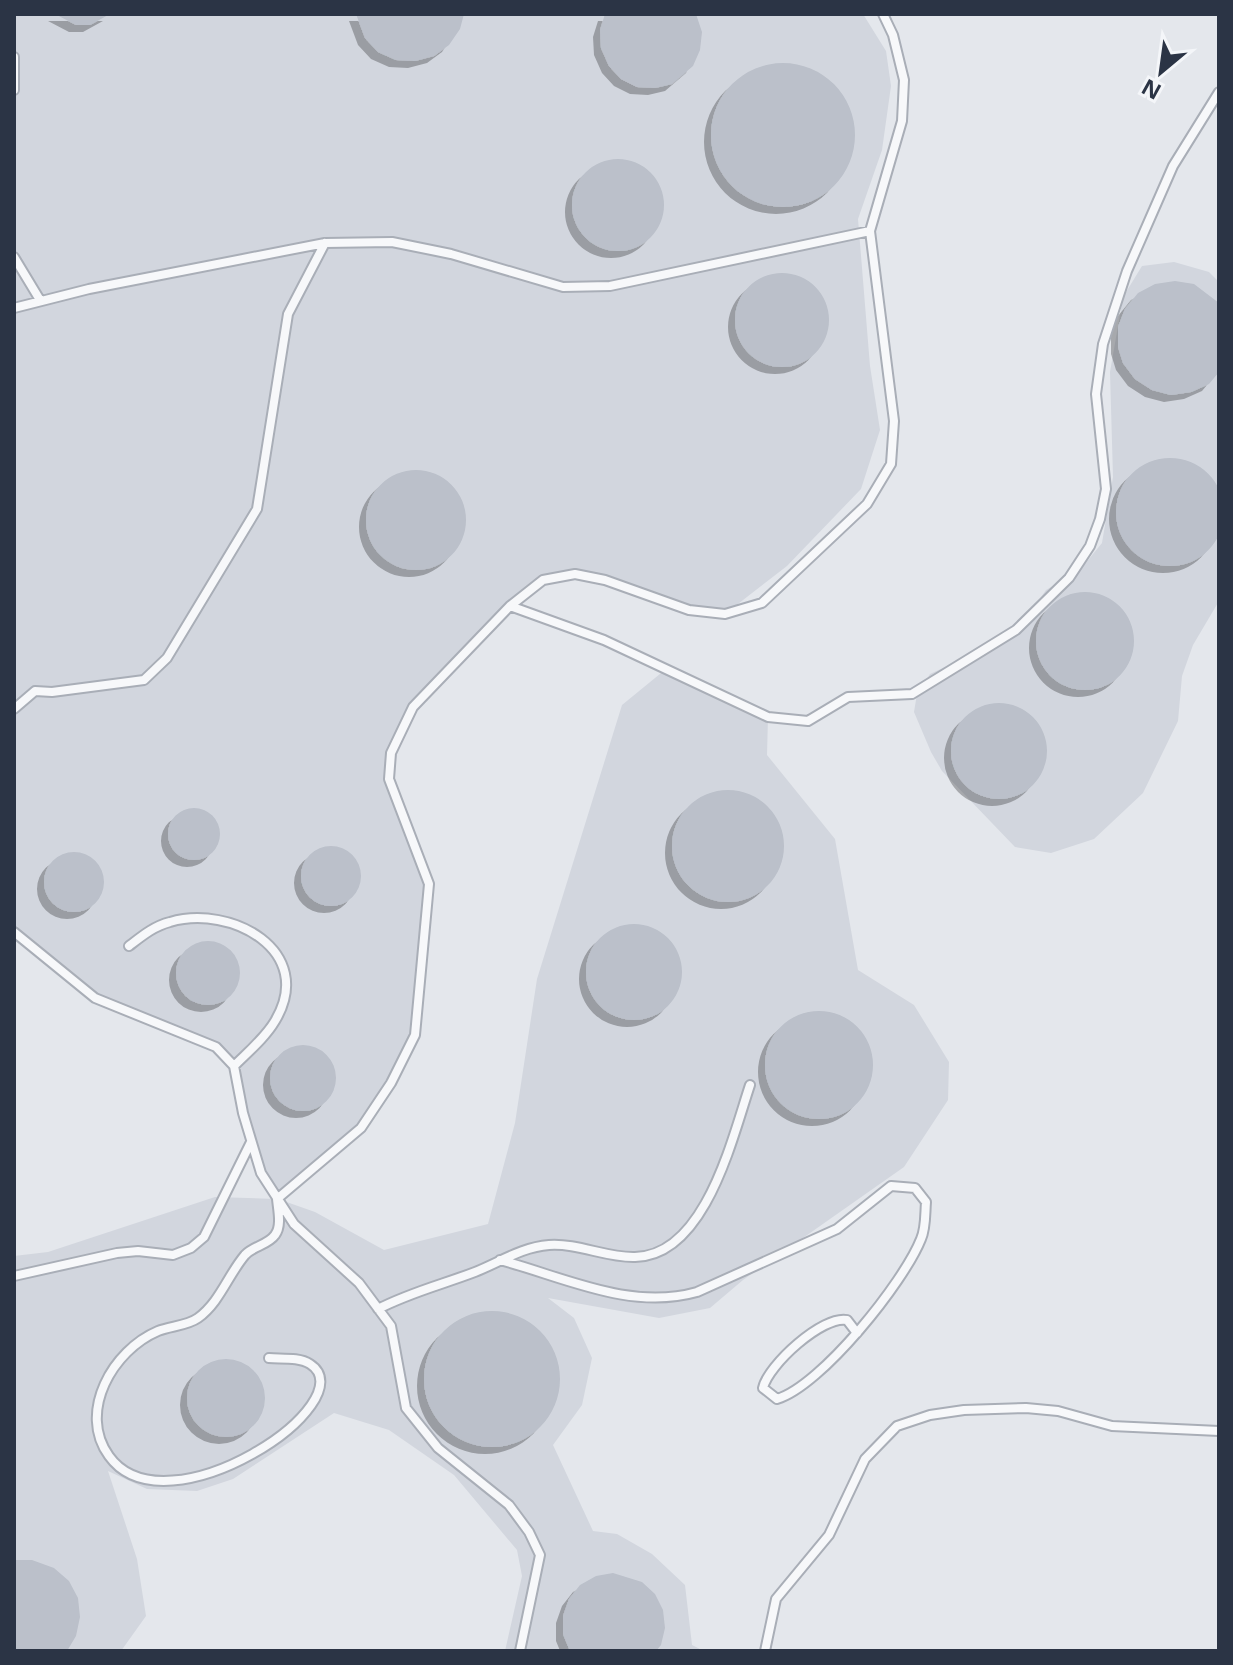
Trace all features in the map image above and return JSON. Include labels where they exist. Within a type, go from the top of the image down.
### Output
[{"type":"lane","points":[[277,1199],[361,1128],[391,1083],[415,1035],[429,884],[389,779],[391,753],[413,707],[510,606],[543,580],[575,574],[605,580],[689,610],[725,614],[762,603],[867,504],[891,464],[894,421],[870,231],[902,121],[904,80],[893,35],[883,14]]},
{"type":"lane","points":[[14,57],[14,90]]},
{"type":"lane","points":[[510,606],[604,640],[768,717],[808,721],[848,697],[912,694],[1016,630],[1069,578],[1095,532],[1106,489],[1096,394],[1103,344],[1127,271],[1173,166],[1219,92]]},
{"type":"lane","points":[[14,308],[40,300],[325,243],[392,242],[451,254],[563,287],[610,286],[870,231]]},
{"type":"lane","points":[[14,709],[35,691],[52,692],[144,680],[167,658],[257,509],[288,314],[325,243]]},
{"type":"lane","points":[[14,257],[40,300]]},
{"type":"lane","points":[[129,946],[151,929],[173,921],[197,918],[219,920],[249,931],[275,949],[284,965],[286,987],[282,1007],[262,1038],[234,1066]]},
{"type":"lane","points":[[14,932],[95,998],[216,1047],[234,1066],[261,1173],[294,1224],[359,1283],[391,1326],[406,1408],[438,1448],[509,1505],[529,1532],[540,1555],[520,1651]]},
{"type":"lane","points":[[378,1309],[414,1290],[475,1272],[519,1251],[550,1245],[634,1257],[667,1250],[692,1226],[699,1213],[724,1161],[750,1085]]},
{"type":"lane","points":[[14,1276],[117,1253],[138,1251],[173,1255],[191,1248],[204,1237],[251,1141]]},
{"type":"lane","points":[[500,1260],[592,1290],[673,1299],[697,1292],[837,1229],[891,1186],[915,1188],[926,1202],[923,1237],[898,1281],[857,1333],[788,1396],[777,1399],[763,1388],[766,1376],[780,1361],[831,1321],[847,1320],[857,1333]]},
{"type":"lane","points":[[269,1358],[310,1364],[318,1372],[319,1391],[297,1423],[226,1468],[192,1479],[146,1478],[117,1465],[102,1445],[96,1410],[107,1378],[146,1338],[198,1318],[220,1296],[245,1254],[275,1235],[279,1225],[277,1199]]},
{"type":"lane","points":[[765,1651],[776,1599],[829,1535],[865,1459],[897,1426],[930,1415],[964,1410],[1026,1408],[1058,1411],[1112,1426],[1219,1431]]},
{"type":"shaded area","points":[[14,14],[863,14],[886,51],[891,86],[882,150],[858,219],[870,366],[880,430],[861,489],[787,566],[725,614],[689,610],[576,574],[543,580],[510,606],[413,707],[391,752],[389,779],[429,884],[415,1035],[361,1128],[278,1199],[315,1212],[384,1250],[488,1224],[515,1123],[537,979],[622,705],[666,669],[768,717],[767,755],[835,839],[858,970],[914,1005],[949,1062],[948,1100],[904,1167],[743,1280],[710,1308],[659,1318],[548,1298],[574,1318],[592,1358],[582,1405],[553,1445],[593,1531],[617,1534],[652,1554],[685,1585],[692,1645],[704,1651],[505,1651],[522,1576],[517,1550],[454,1475],[389,1430],[334,1413],[233,1479],[197,1491],[147,1489],[108,1471],[137,1559],[146,1616],[121,1651],[14,1651],[14,1256],[48,1252],[215,1197],[276,1199],[261,1173],[234,1066],[216,1047],[95,998],[14,932],[14,709],[17,705],[14,702]]},
{"type":"shaded area","points":[[1174,262],[1209,272],[1219,282],[1219,601],[1193,645],[1182,676],[1178,721],[1143,793],[1094,839],[1051,853],[1015,847],[942,771],[914,712],[917,694],[930,674],[997,643],[1025,620],[1046,590],[1080,570],[1102,543],[1113,477],[1110,372],[1123,297],[1142,266]]},
{"type":"building","points":[[55,14],[110,14],[90,25],[76,25]]},
{"type":"building","points":[[356,14],[464,14],[460,29],[449,45],[434,56],[415,61],[396,60],[378,52],[365,38]]},
{"type":"building","points":[[605,14],[696,14],[702,32],[700,50],[693,66],[672,84],[655,88],[637,87],[621,79],[609,66],[601,48],[600,30]]},
{"type":"building","points":[[783,63],[811,68],[834,84],[850,107],[855,135],[850,163],[834,186],[811,202],[783,207],[755,202],[732,186],[716,163],[711,135],[716,107],[732,84],[755,68]]},
{"type":"building","points":[[618,159],[636,163],[650,173],[660,187],[664,205],[660,223],[650,237],[636,247],[618,251],[600,247],[586,237],[576,223],[572,205],[576,187],[586,173],[600,163]]},
{"type":"building","points":[[782,273],[800,276],[816,286],[826,302],[829,320],[826,338],[816,354],[800,364],[782,367],[764,364],[748,354],[738,338],[735,320],[738,302],[748,286],[764,276]]},
{"type":"building","points":[[1175,281],[1194,284],[1219,303],[1219,372],[1209,384],[1191,392],[1171,395],[1152,390],[1135,379],[1123,363],[1118,347],[1118,327],[1125,309],[1138,293],[1155,284]]},
{"type":"building","points":[[1170,458],[1191,462],[1208,474],[1220,491],[1224,512],[1220,533],[1208,550],[1191,562],[1170,566],[1149,562],[1132,550],[1120,533],[1116,512],[1120,491],[1132,474],[1149,462]]},
{"type":"building","points":[[416,470],[435,473],[452,484],[463,501],[466,520],[463,539],[452,556],[435,567],[416,570],[397,567],[380,556],[369,539],[366,520],[369,501],[380,484],[397,473]]},
{"type":"building","points":[[1085,592],[1104,596],[1120,606],[1130,622],[1134,641],[1130,660],[1120,676],[1104,686],[1085,690],[1066,686],[1050,676],[1040,660],[1036,641],[1040,622],[1050,606],[1066,596]]},
{"type":"building","points":[[990,703],[1008,703],[1026,711],[1039,724],[1047,742],[1044,770],[1026,791],[1008,799],[990,799],[972,791],[959,778],[951,760],[951,742],[959,724],[972,711]]},
{"type":"building","points":[[728,790],[749,794],[768,806],[780,825],[784,846],[780,867],[768,886],[749,898],[728,902],[707,898],[688,886],[676,867],[672,846],[676,825],[688,806],[707,794]]},
{"type":"building","points":[[194,808],[212,816],[220,834],[212,852],[194,860],[176,852],[168,834],[176,816]]},
{"type":"building","points":[[331,846],[343,848],[352,855],[359,864],[359,888],[352,897],[343,904],[331,906],[319,904],[310,897],[303,888],[301,876],[303,864],[310,855],[319,848]]},
{"type":"building","points":[[74,852],[96,860],[104,882],[96,904],[74,912],[52,904],[44,882],[52,860]]},
{"type":"building","points":[[634,924],[652,928],[668,938],[678,954],[682,972],[678,990],[668,1006],[652,1016],[634,1020],[616,1016],[600,1006],[590,990],[586,972],[590,954],[600,938],[616,928]]},
{"type":"building","points":[[202,941],[214,941],[231,950],[238,961],[238,985],[231,996],[214,1005],[202,1005],[190,1000],[181,991],[176,979],[176,967],[181,955],[190,946]]},
{"type":"building","points":[[819,1011],[840,1015],[857,1027],[869,1044],[873,1065],[869,1086],[857,1103],[840,1115],[819,1119],[798,1115],[781,1103],[769,1086],[765,1065],[769,1044],[781,1027],[798,1015]]},
{"type":"building","points":[[296,1045],[310,1045],[322,1050],[331,1059],[336,1078],[334,1091],[327,1102],[310,1111],[296,1111],[284,1106],[275,1097],[270,1085],[270,1071],[275,1059],[284,1050]]},
{"type":"building","points":[[492,1311],[518,1316],[540,1331],[555,1353],[560,1379],[555,1405],[540,1427],[518,1442],[492,1447],[466,1442],[444,1427],[429,1405],[424,1379],[429,1353],[444,1331],[466,1316]]},
{"type":"building","points":[[226,1359],[241,1362],[254,1370],[262,1383],[265,1398],[262,1413],[254,1426],[241,1434],[226,1437],[211,1434],[198,1426],[190,1413],[187,1398],[190,1383],[198,1370],[211,1362]]},
{"type":"building","points":[[14,1560],[32,1560],[54,1568],[69,1581],[78,1598],[80,1617],[76,1636],[67,1651],[14,1651]]},
{"type":"building","points":[[613,1573],[642,1582],[655,1594],[663,1610],[665,1628],[661,1645],[656,1651],[570,1651],[563,1634],[563,1616],[569,1599],[580,1585],[596,1576]]}]
